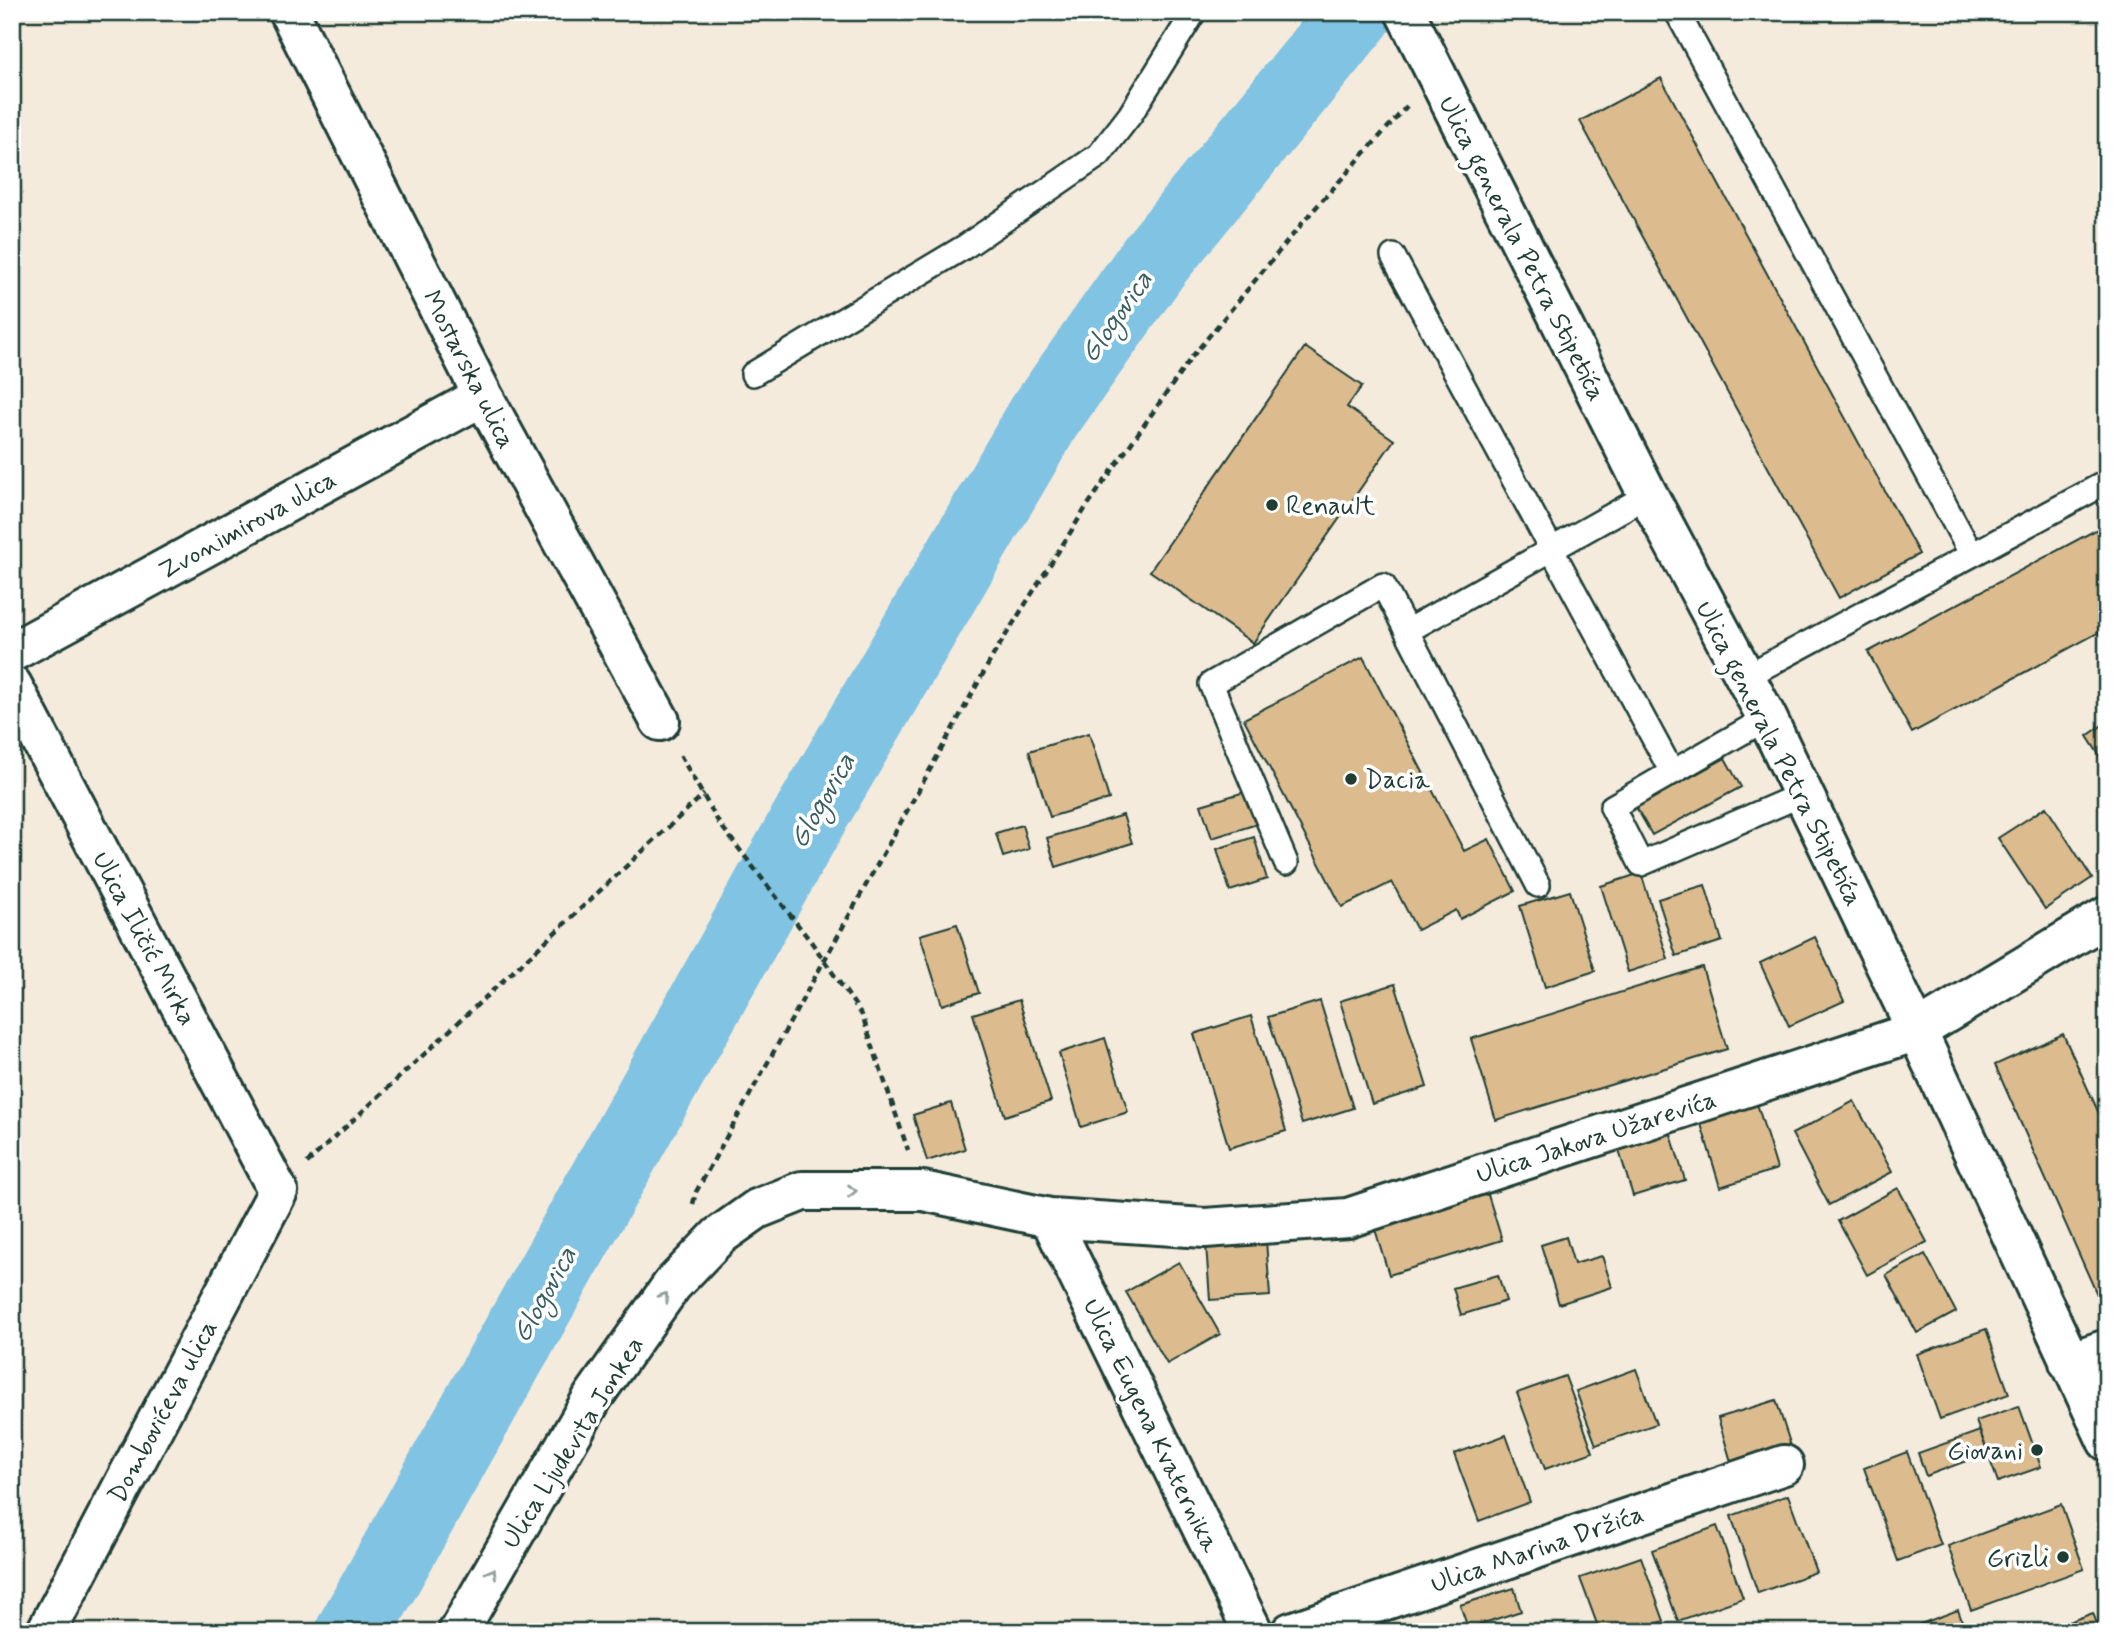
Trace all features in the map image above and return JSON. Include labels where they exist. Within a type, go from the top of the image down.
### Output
[{"type":"street","name":"Mostarska ulica","points":[[289,12],[483,396],[660,721]]},
{"type":"street","name":"Ulica generala Petra Stipetića","points":[[1408,19],[1648,495],[1767,718],[1917,1031],[2107,1441]]},
{"type":"street","name":"Zvonimirova ulica","points":[[12,652],[483,396]]},
{"type":"street","name":"Ulica Iličić Mirka","points":[[12,685],[278,1191]]},
{"type":"street","name":"Ulica Jakova Užarevića","points":[[1050,1218],[1205,1228],[1348,1218],[1917,1031],[2107,916]]},
{"type":"street","name":"Dombovićeva ulica","points":[[46,1632],[278,1191]]},
{"type":"street","name":"Ulica Ljudevita Jonkea","points":[[458,1632],[593,1397],[673,1285],[719,1236],[757,1209],[802,1191],[923,1191],[1050,1218]]},
{"type":"street","name":"Ulica Eugena Kvaternika","points":[[1050,1218],[1253,1632]]},
{"type":"street","points":[[2069,1362],[2107,1349]]},
{"type":"street","name":"Ulica Marina Držića","points":[[1291,1632],[1784,1465]]},
{"type":"lane","points":[[753,374],[966,246],[1098,155],[1130,115],[1194,12]]},
{"type":"lane","points":[[1677,12],[1972,555]]},
{"type":"lane","points":[[1393,256],[1672,772]]},
{"type":"lane","points":[[1745,677],[2107,482]]},
{"type":"lane","points":[[1407,631],[1648,495]]},
{"type":"lane","points":[[1286,863],[1211,684],[1384,585],[1538,885]]},
{"type":"lane","points":[[1767,718],[1612,807],[1641,864],[1803,794]]},
{"type":"path","points":[[687,1269],[683,1237],[696,1192],[994,654],[1085,509],[1191,358],[1310,214],[1436,75]]},
{"type":"path","points":[[660,721],[719,823],[812,943],[862,1014],[923,1191]]},
{"type":"path","points":[[278,1191],[704,794]]},
{"type":"building","points":[[1661,78],[1919,554],[1839,598],[1580,121]]},
{"type":"building","name":"Renault","points":[[1305,347],[1362,386],[1347,407],[1394,440],[1253,643],[1150,571]]},
{"type":"building","points":[[2107,524],[2107,628],[1912,733],[1868,652]]},
{"type":"building","name":"Dacia","points":[[1363,657],[1464,851],[1489,839],[1515,891],[1460,919],[1456,910],[1417,930],[1392,882],[1342,907],[1244,719]]},
{"type":"building","points":[[2107,722],[2107,767],[2087,736]]},
{"type":"building","points":[[1089,733],[1109,799],[1050,817],[1029,751]]},
{"type":"building","points":[[1725,758],[1741,787],[1652,835],[1636,807]]},
{"type":"building","points":[[1248,791],[1257,824],[1212,838],[1201,805]]},
{"type":"building","points":[[2046,807],[2092,878],[2045,909],[1998,838]]},
{"type":"building","points":[[1123,815],[1132,843],[1056,867],[1047,838]]},
{"type":"building","points":[[1022,825],[1029,849],[1003,857],[996,833]]},
{"type":"building","points":[[1254,837],[1267,879],[1230,891],[1217,849]]},
{"type":"building","points":[[1641,873],[1668,959],[1628,972],[1601,886]]},
{"type":"building","points":[[1705,885],[1722,941],[1676,956],[1658,899]]},
{"type":"building","points":[[1570,891],[1595,971],[1545,987],[1520,906]]},
{"type":"building","points":[[957,924],[979,993],[942,1005],[920,935]]},
{"type":"building","points":[[1815,937],[1844,1001],[1789,1026],[1760,963]]},
{"type":"building","points":[[1702,967],[1727,1049],[1496,1120],[1471,1039]]},
{"type":"building","points":[[1395,984],[1427,1087],[1372,1104],[1340,1001]]},
{"type":"building","points":[[1019,1000],[1051,1101],[1005,1116],[973,1014]]},
{"type":"building","points":[[1320,1001],[1353,1108],[1302,1124],[1268,1017]]},
{"type":"building","points":[[1251,1016],[1286,1131],[1229,1148],[1194,1034]]},
{"type":"building","points":[[2063,1034],[2107,1131],[2107,1295],[2099,1299],[1995,1065]]},
{"type":"building","points":[[1105,1038],[1128,1112],[1081,1127],[1059,1053]]},
{"type":"building","points":[[1755,1097],[1777,1169],[1720,1187],[1698,1114]]},
{"type":"building","points":[[1854,1101],[1892,1172],[1829,1205],[1792,1134]]},
{"type":"building","points":[[951,1103],[965,1149],[927,1161],[913,1115]]},
{"type":"building","points":[[1669,1128],[1685,1180],[1633,1196],[1617,1144]]},
{"type":"building","points":[[1484,1182],[1502,1240],[1389,1275],[1371,1216]]},
{"type":"building","points":[[1898,1188],[1927,1242],[1867,1275],[1838,1221]]},
{"type":"building","points":[[1566,1237],[1574,1264],[1602,1256],[1612,1287],[1559,1304],[1541,1245]]},
{"type":"building","points":[[1266,1240],[1270,1296],[1210,1300],[1206,1244]]},
{"type":"building","points":[[1925,1254],[1956,1312],[1917,1333],[1886,1275]]},
{"type":"building","points":[[1179,1262],[1220,1334],[1167,1364],[1126,1292]]},
{"type":"building","points":[[1498,1275],[1506,1301],[1461,1315],[1453,1288]]},
{"type":"building","points":[[1986,1329],[2009,1394],[1940,1419],[1917,1354]]},
{"type":"building","points":[[1636,1369],[1656,1424],[1596,1445],[1576,1391]]},
{"type":"building","points":[[1565,1376],[1593,1452],[1545,1469],[1517,1393]]},
{"type":"building","points":[[1776,1400],[1791,1446],[1732,1465],[1718,1418]]},
{"type":"building","points":[[2019,1406],[2041,1467],[1998,1482],[1976,1421]]},
{"type":"building","points":[[1980,1431],[1988,1453],[1926,1476],[1918,1453]]},
{"type":"building","points":[[1506,1435],[1530,1502],[1479,1521],[1454,1454]]},
{"type":"building","points":[[1907,1452],[1941,1545],[1898,1561],[1864,1468]]},
{"type":"building","points":[[1788,1495],[1816,1572],[1758,1593],[1731,1516]]},
{"type":"building","points":[[2061,1504],[2084,1569],[1971,1610],[1948,1546]]},
{"type":"building","points":[[1717,1526],[1743,1598],[1678,1621],[1652,1550]]},
{"type":"building","points":[[1641,1557],[1664,1621],[1635,1632],[1600,1632],[1580,1578]]},
{"type":"building","points":[[1514,1588],[1521,1611],[1468,1628],[1460,1605]]},
{"type":"building","points":[[1958,1610],[1966,1632],[1904,1630]]},
{"type":"building","points":[[2093,1613],[2100,1632],[2041,1632]]},
{"type":"waterway","name":"Glogovica","points":[[353,1632],[807,822],[1044,417],[1154,261],[1357,12]]},
{"type":"place","name":"Renault","points":[[1272,505]]},
{"type":"place","name":"Dacia","points":[[1351,779]]},
{"type":"place","name":"Giovani","points":[[2037,1450]]},
{"type":"place","name":"Grizli","points":[[2063,1557]]}]
